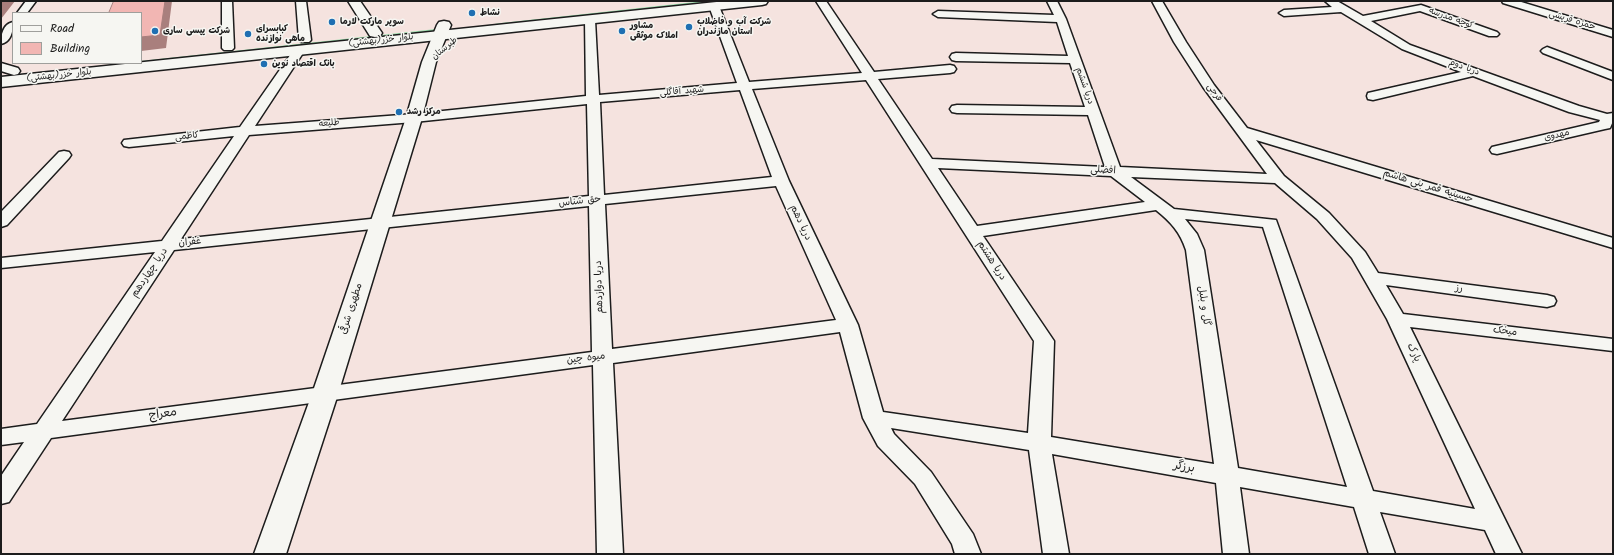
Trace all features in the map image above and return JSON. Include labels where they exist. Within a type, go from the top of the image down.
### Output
[{"type":"main road","points":[[354,1],[375,32]]},
{"type":"main road","name":"بلوار خزر(بهشتی)","points":[[1,82],[679,1]]},
{"type":"main road","name":"بلوار خزر(بهشتی)","points":[[142,58],[228,48],[302,45],[375,32],[442,30],[467,32],[762,1]]},
{"type":"main road","name":"طبرستان","points":[[429,62],[442,30]]},
{"type":"main road","name":"طبرستان","points":[[429,62],[448,45],[467,32]]},
{"type":"main road","name":"مطهری شرقی","points":[[270,554],[325,394],[414,118],[429,62]]},
{"type":"main road","name":"بلوار خزر(بهشتی)","points":[[6,70],[78,64]]},
{"type":"street","points":[[23,12],[31,1]]},
{"type":"street","points":[[227,1],[228,48]]},
{"type":"street","points":[[302,1],[302,45]]},
{"type":"street","name":"دریا هشتم","points":[[821,1],[1044,341],[1039,443],[1056,554]]},
{"type":"street","name":"دریا ششم","points":[[1052,1],[1061,19],[1114,171]]},
{"type":"street","name":"فرجی","points":[[1157,1],[1180,42],[1209,87],[1279,179]]},
{"type":"street","name":"دریا دوم","points":[[1330,1],[1406,47],[1574,109],[1610,118]]},
{"type":"street","name":"حمزه قریشی","points":[[1507,1],[1613,34]]},
{"type":"street","name":"دریا دهم","points":[[714,6],[746,86],[781,181],[848,325],[874,418],[886,440],[923,478],[964,541],[968,554]]},
{"type":"street","name":"کوچه مدرسه","points":[[1361,20],[1421,8],[1493,34]]},
{"type":"street","points":[[1284,13],[1343,9]]},
{"type":"street","points":[[938,14],[1061,19]]},
{"type":"street","name":"دریا دوازدهم","points":[[590,20],[610,554]]},
{"type":"street","points":[[1,41],[12,26]]},
{"type":"street","name":"دریا چهاردهم","points":[[1,496],[302,45]]},
{"type":"street","points":[[1547,51],[1613,76]]},
{"type":"street","points":[[956,57],[1075,60]]},
{"type":"street","name":"شهید آقاگلی","points":[[414,118],[593,99],[950,69]]},
{"type":"street","points":[[1373,96],[1475,72]]},
{"type":"street","points":[[957,109],[1093,111]]},
{"type":"street","name":"طلیعه","points":[[245,131],[414,118]]},
{"type":"street","name":"مهدوی","points":[[1497,150],[1605,125],[1610,118]]},
{"type":"street","name":"کاظمی","points":[[129,143],[245,131]]},
{"type":"street","name":"حسینیه قمر بنی هاشم","points":[[1243,131],[1613,242]]},
{"type":"street","points":[[1,222],[64,155]]},
{"type":"street","name":"افضلی","points":[[927,163],[1279,179]]},
{"type":"street","name":"گل و بلبل","points":[[1114,171],[1165,209],[1189,234],[1195,250],[1227,476],[1236,554]]},
{"type":"street","name":"پارک","points":[[1279,179],[1323,216],[1359,256],[1397,319],[1509,554]]},
{"type":"street","name":"حق شناس","points":[[380,223],[781,181]]},
{"type":"street","points":[[973,232],[1165,209],[1270,223],[1382,554]]},
{"type":"street","name":"غفران","points":[[1,263],[380,223]]},
{"type":"street","points":[[1595,237],[1613,230]]},
{"type":"street","name":"رز","points":[[1372,278],[1547,301]]},
{"type":"street","name":"میخک","points":[[1397,319],[1613,346]]},
{"type":"street","name":"میوه چین","points":[[325,394],[848,325]]},
{"type":"street","name":"معراج","points":[[1,437],[325,394]]},
{"type":"street","name":"برزگر","points":[[874,418],[1039,443],[1494,522]]},
{"type":"green space","points":[[704,1],[741,1],[454,30],[501,23]]},
{"type":"green space","points":[[436,29],[436,32],[142,64],[142,61]]},
{"type":"green space","points":[[116,64],[140,64],[1,79],[1,76]]},
{"type":"building","points":[[114,1],[165,1],[160,35],[142,37],[142,12],[109,12]]},
{"type":"place","name":"نشاط","points":[[472,13]]},
{"type":"place","name":"سوپر مارکت لارما","points":[[332,22]]},
{"type":"place","name":"شرکت آب و فاضلاب استان مازندران","points":[[689,27]]},
{"type":"place","name":"شرکت پپسی ساری","points":[[155,31]]},
{"type":"place","name":"مشاور املاک موثقی","points":[[622,31]]},
{"type":"place","name":"کبابسرای ماهی نوازنده","points":[[248,34]]},
{"type":"place","name":"بانک اقتصاد نوین","points":[[264,64]]},
{"type":"place","name":"مرکز رشد","points":[[399,112]]}]
